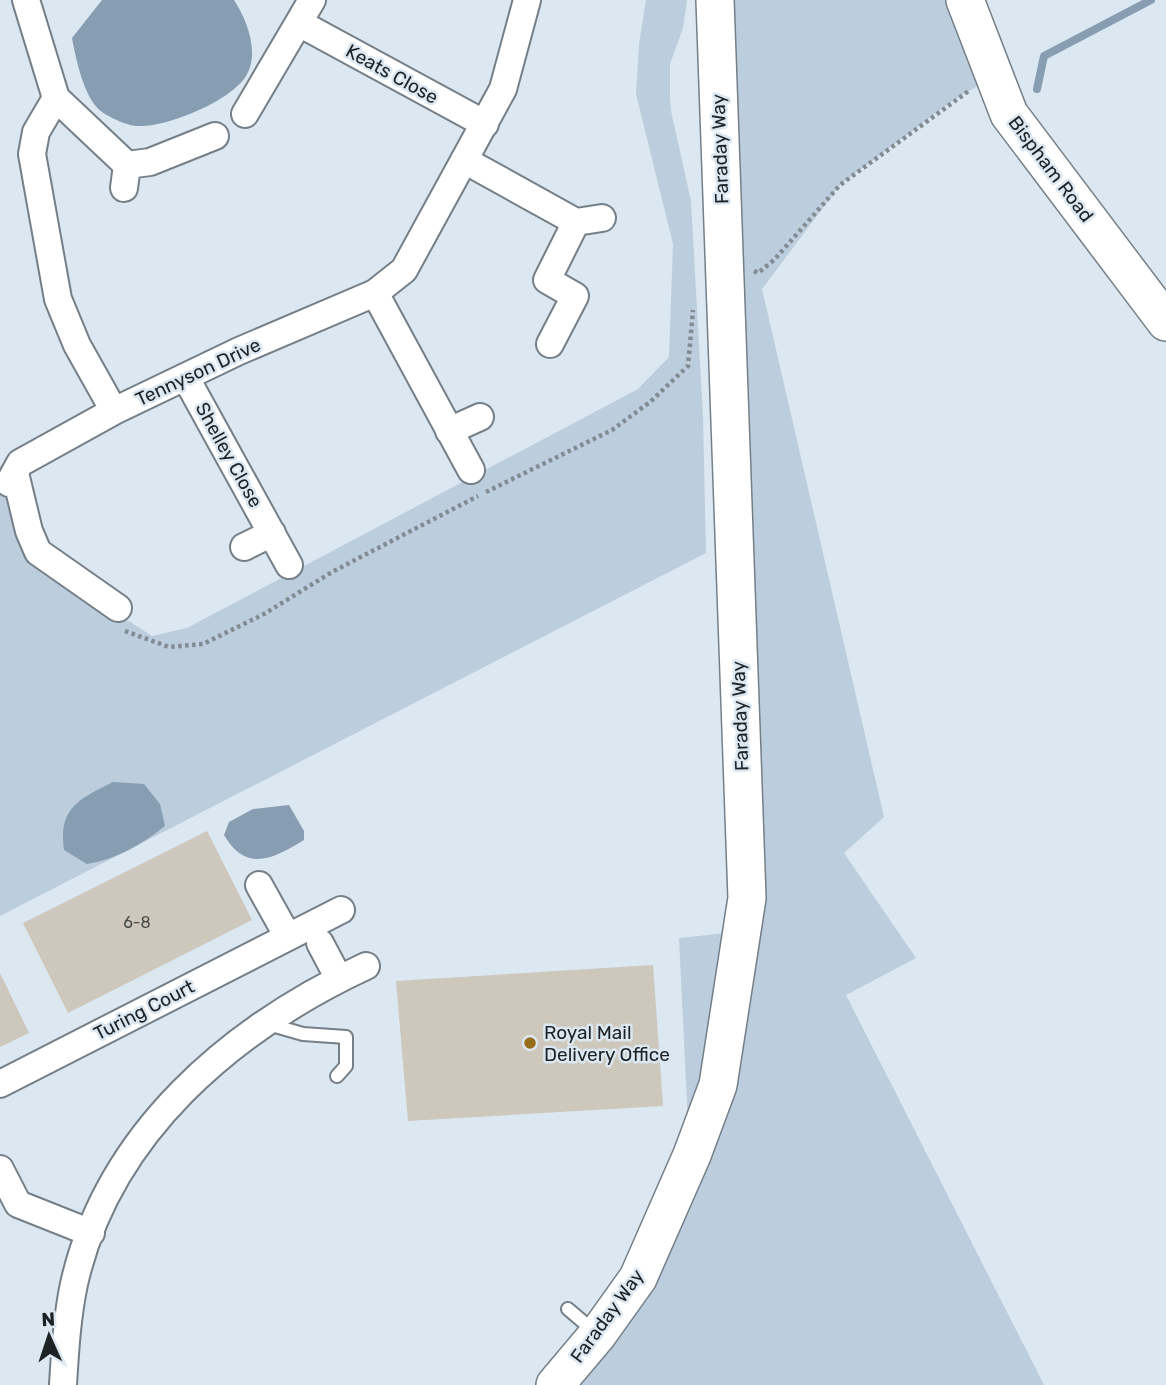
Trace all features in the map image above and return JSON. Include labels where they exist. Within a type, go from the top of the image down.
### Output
[{"type":"street","points":[[26,0],[56,98],[126,176],[150,162],[215,136]]},
{"type":"street","name":"Tennyson Drive","points":[[56,98],[36,132],[32,153],[58,299],[77,345],[114,411],[239,351],[375,293],[404,270],[503,89],[527,0]]},
{"type":"street","name":"Faraday Way","points":[[555,1385],[598,1334],[638,1278],[679,1188],[718,1084],[747,898],[715,0]]},
{"type":"street","name":"Bispham Road","points":[[965,0],[1009,114],[1166,322]]},
{"type":"street","name":"Keats Close","points":[[245,114],[305,11],[485,124]]},
{"type":"street","points":[[464,160],[576,222],[603,218]]},
{"type":"street","points":[[550,344],[575,296],[547,280],[576,222]]},
{"type":"street","points":[[375,293],[471,470]]},
{"type":"street","name":"Shelley Close","points":[[186,378],[289,565]]},
{"type":"street","points":[[114,411],[14,467],[29,531],[38,552],[115,617]]},
{"type":"street","points":[[449,431],[480,417]]},
{"type":"street","points":[[244,547],[272,533]]},
{"type":"street","points":[[259,885],[288,937]]},
{"type":"street","name":"Turing Court","points":[[0,1084],[341,910]]},
{"type":"street","points":[[320,943],[339,979]]},
{"type":"street","points":[[63,1385],[74,1285],[107,1195],[131,1152],[157,1118],[198,1075],[264,1023],[366,966]]},
{"type":"street","points":[[0,1169],[18,1204],[91,1233]]},
{"type":"lane","points":[[264,1023],[303,1034],[346,1037],[346,1066],[337,1076]]},
{"type":"lane","points":[[568,1309],[598,1334]]},
{"type":"path","points":[[748,268],[758,273],[840,185],[952,101],[993,77]]},
{"type":"path","points":[[115,617],[169,647],[203,644],[264,614],[332,572],[612,430],[650,401],[688,366],[694,299]]},
{"type":"shaded area","points":[[102,0],[234,0],[247,27],[252,47],[246,76],[227,95],[197,111],[164,123],[133,126],[109,116],[90,98],[72,38]]},
{"type":"shaded area","points":[[646,0],[687,0],[683,28],[670,64],[670,96],[691,201],[703,416],[706,553],[0,916],[0,465],[9,483],[28,556],[152,636],[187,628],[638,389],[669,357],[673,244],[636,94],[639,44]]},
{"type":"shaded area","points":[[715,0],[964,0],[993,77],[952,101],[840,185],[762,289],[884,817],[844,853],[916,958],[846,995],[1044,1385],[554,1385],[672,1203],[747,898]]},
{"type":"shaded area","points":[[113,782],[144,784],[160,804],[165,826],[128,850],[87,864],[64,850],[64,824],[81,800]]},
{"type":"shaded area","points":[[289,805],[304,831],[304,840],[282,853],[261,859],[251,858],[232,847],[224,835],[229,822],[253,809]]},
{"type":"shaded area","points":[[727,933],[708,1070],[688,1124],[679,938]]},
{"type":"building","points":[[207,831],[252,920],[68,1013],[23,923]]},
{"type":"building","name":"Royal Mail Delivery Office","points":[[653,965],[663,1106],[408,1121],[396,981]]},
{"type":"building","points":[[0,973],[29,1033],[0,1047]]},
{"type":"waterway","points":[[1037,89],[1044,56],[1151,0]]},
{"type":"place","name":"Royal Mail Delivery Office","points":[[530,1043]]}]
